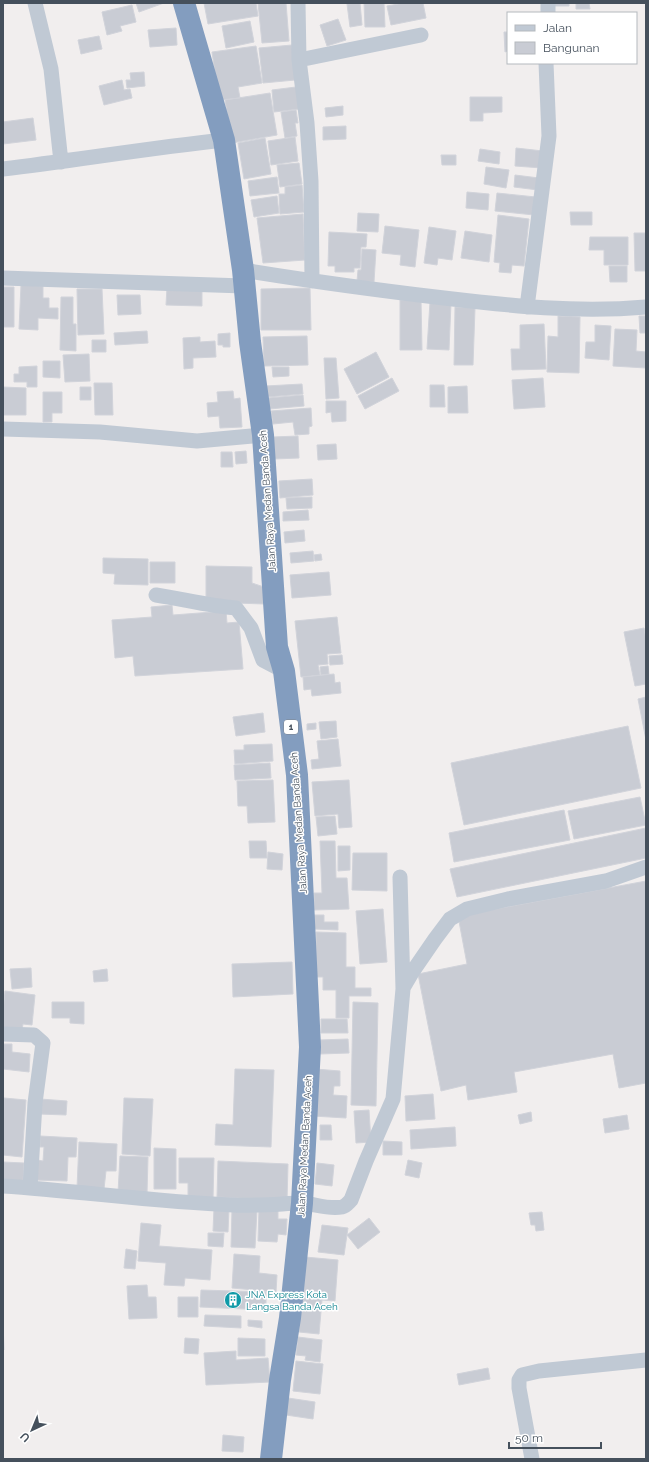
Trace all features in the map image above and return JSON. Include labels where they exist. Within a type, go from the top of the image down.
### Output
[{"type":"highway","name":"Jalan Raya Medan Banda Aceh","points":[[184,3],[224,140],[244,278],[250,342],[263,435],[277,647],[284,671],[297,775],[310,1047],[302,1203],[290,1318],[280,1380],[271,1459]]},
{"type":"street","points":[[35,3],[51,69],[61,162]]},
{"type":"street","points":[[298,3],[299,60],[307,123],[310,174],[312,281]]},
{"type":"street","points":[[299,60],[422,35]]},
{"type":"street","points":[[527,307],[548,136],[546,64]]},
{"type":"street","points":[[3,169],[61,162],[157,147],[224,140]]},
{"type":"street","points":[[3,278],[244,278],[312,281],[527,307],[610,310],[646,307]]},
{"type":"street","points":[[3,429],[100,432],[197,441],[263,435]]},
{"type":"street","points":[[156,595],[200,602],[212,606],[236,608],[250,628],[263,660],[284,671]]},
{"type":"street","points":[[403,989],[417,964],[450,919],[467,909],[508,899],[606,881],[646,867]]},
{"type":"street","points":[[3,1186],[234,1205],[302,1203],[318,1207],[342,1207],[347,1204],[351,1200],[393,1099],[403,989],[400,877]]},
{"type":"street","points":[[3,1034],[34,1036],[43,1043],[35,1103],[30,1188]]},
{"type":"street","points":[[532,1459],[519,1388],[519,1380],[522,1375],[539,1371],[646,1360]]},
{"type":"building","points":[[136,3],[164,3],[139,12]]},
{"type":"building","points":[[204,3],[256,3],[258,16],[208,24]]},
{"type":"building","points":[[258,3],[286,3],[289,41],[262,43]]},
{"type":"building","points":[[360,3],[362,25],[350,27],[347,4]]},
{"type":"building","points":[[364,3],[384,3],[385,27],[365,27]]},
{"type":"building","points":[[404,3],[423,3],[426,18],[391,25],[387,6]]},
{"type":"building","points":[[552,3],[569,3],[569,6],[552,6]]},
{"type":"building","points":[[576,3],[589,3],[590,9],[576,9]]},
{"type":"building","points":[[132,5],[136,22],[120,26],[122,31],[107,35],[102,12]]},
{"type":"building","points":[[338,19],[346,40],[327,46],[320,25]]},
{"type":"building","points":[[250,21],[254,42],[226,48],[222,26]]},
{"type":"building","points":[[176,28],[177,45],[150,47],[148,30]]},
{"type":"building","points":[[504,32],[507,32],[507,51],[505,52]]},
{"type":"building","points":[[99,36],[102,49],[81,54],[78,40]]},
{"type":"building","points":[[292,45],[295,80],[263,83],[259,48]]},
{"type":"building","points":[[256,46],[262,83],[238,87],[240,98],[219,100],[212,52]]},
{"type":"building","points":[[144,72],[145,86],[127,88],[126,80],[131,80],[130,73]]},
{"type":"building","points":[[122,80],[124,90],[130,89],[132,98],[104,105],[99,86]]},
{"type":"building","points":[[296,87],[299,109],[274,112],[272,90]]},
{"type":"building","points":[[270,93],[277,135],[232,143],[225,100]]},
{"type":"building","points":[[470,97],[502,97],[502,112],[483,113],[483,121],[470,121]]},
{"type":"building","points":[[343,106],[343,115],[326,117],[325,108]]},
{"type":"building","points":[[296,110],[298,123],[295,123],[297,136],[285,138],[281,112]]},
{"type":"building","points":[[33,118],[36,140],[3,144],[3,122]]},
{"type":"building","points":[[346,126],[346,139],[323,140],[323,127]]},
{"type":"building","points":[[295,137],[298,161],[271,165],[268,141]]},
{"type":"building","points":[[265,138],[271,174],[244,179],[238,143]]},
{"type":"building","points":[[516,148],[543,151],[542,168],[515,166]]},
{"type":"building","points":[[480,149],[500,152],[499,164],[478,161]]},
{"type":"building","points":[[441,155],[456,155],[456,165],[442,165]]},
{"type":"building","points":[[299,163],[302,184],[280,187],[277,165]]},
{"type":"building","points":[[486,167],[509,170],[506,188],[484,184]]},
{"type":"building","points":[[515,175],[539,178],[538,190],[514,187]]},
{"type":"building","points":[[277,177],[279,193],[250,196],[248,181]]},
{"type":"building","points":[[302,185],[304,212],[280,214],[279,194],[285,194],[285,187]]},
{"type":"building","points":[[467,192],[489,194],[488,210],[466,208]]},
{"type":"building","points":[[497,193],[536,197],[534,215],[495,211]]},
{"type":"building","points":[[277,196],[279,213],[254,217],[251,200]]},
{"type":"building","points":[[570,212],[592,212],[592,225],[571,225]]},
{"type":"building","points":[[358,213],[379,214],[378,232],[357,231]]},
{"type":"building","points":[[303,214],[305,260],[263,263],[257,218]]},
{"type":"building","points":[[498,215],[529,219],[524,266],[512,265],[511,273],[499,272],[500,263],[494,262]]},
{"type":"building","points":[[385,226],[419,230],[415,267],[400,265],[401,255],[382,253]]},
{"type":"building","points":[[429,227],[456,231],[452,260],[438,258],[437,265],[424,263]]},
{"type":"building","points":[[465,231],[492,235],[489,262],[461,258]]},
{"type":"building","points":[[329,232],[367,234],[366,247],[361,247],[360,268],[354,268],[354,272],[335,272],[335,266],[328,266]]},
{"type":"building","points":[[634,233],[646,233],[646,271],[635,271]]},
{"type":"building","points":[[590,237],[628,237],[628,265],[604,265],[604,250],[589,250]]},
{"type":"building","points":[[362,249],[376,250],[374,282],[357,281],[358,270],[361,270]]},
{"type":"building","points":[[609,266],[627,266],[627,282],[610,282]]},
{"type":"building","points":[[21,285],[43,286],[43,298],[49,298],[49,308],[58,308],[58,319],[38,318],[38,330],[19,329]]},
{"type":"building","points":[[3,287],[14,287],[14,327],[3,327]]},
{"type":"building","points":[[167,287],[202,288],[202,306],[166,305]]},
{"type":"building","points":[[310,288],[311,330],[261,330],[261,289]]},
{"type":"building","points":[[77,289],[102,289],[104,334],[78,335]]},
{"type":"building","points":[[117,295],[140,295],[141,314],[118,315]]},
{"type":"building","points":[[61,297],[73,297],[73,324],[76,324],[76,351],[60,350]]},
{"type":"building","points":[[400,300],[421,300],[422,350],[400,350]]},
{"type":"building","points":[[430,302],[451,303],[449,350],[427,349]]},
{"type":"building","points":[[455,307],[475,308],[473,365],[454,365]]},
{"type":"building","points":[[558,316],[580,317],[579,373],[547,372],[548,336],[558,337]]},
{"type":"building","points":[[639,316],[646,316],[646,333],[640,333]]},
{"type":"building","points":[[544,324],[546,369],[512,370],[511,349],[520,349],[520,325]]},
{"type":"building","points":[[595,325],[611,326],[609,360],[585,358],[586,342],[595,342]]},
{"type":"building","points":[[615,329],[637,330],[636,351],[646,352],[646,368],[613,366]]},
{"type":"building","points":[[147,331],[148,343],[115,345],[114,333]]},
{"type":"building","points":[[230,333],[230,347],[218,345],[218,334]]},
{"type":"building","points":[[307,336],[308,365],[264,366],[263,337]]},
{"type":"building","points":[[200,337],[200,342],[215,341],[216,357],[193,358],[193,368],[184,369],[183,338]]},
{"type":"building","points":[[92,340],[106,340],[106,352],[92,352]]},
{"type":"building","points":[[376,352],[389,377],[357,394],[344,369]]},
{"type":"building","points":[[89,354],[90,381],[65,382],[63,355]]},
{"type":"building","points":[[324,358],[336,358],[339,398],[326,399]]},
{"type":"building","points":[[43,361],[60,361],[60,378],[43,377]]},
{"type":"building","points":[[37,366],[37,387],[27,387],[27,382],[14,382],[14,374],[19,374],[19,367]]},
{"type":"building","points":[[272,367],[289,367],[289,376],[273,377]]},
{"type":"building","points":[[392,378],[399,391],[365,409],[358,396]]},
{"type":"building","points":[[543,378],[545,407],[514,409],[512,380]]},
{"type":"building","points":[[94,383],[112,383],[113,415],[95,415]]},
{"type":"building","points":[[302,384],[303,394],[267,397],[266,386]]},
{"type":"building","points":[[430,385],[444,385],[445,407],[430,407]]},
{"type":"building","points":[[467,386],[468,413],[448,413],[448,387]]},
{"type":"building","points":[[3,387],[26,388],[26,415],[4,415]]},
{"type":"building","points":[[80,387],[91,387],[91,400],[80,400]]},
{"type":"building","points":[[233,391],[234,399],[240,398],[242,427],[220,428],[219,416],[208,417],[207,403],[218,402],[217,392]]},
{"type":"building","points":[[43,392],[62,392],[62,413],[52,413],[52,422],[43,422]]},
{"type":"building","points":[[303,395],[304,406],[269,409],[268,398]]},
{"type":"building","points":[[326,401],[346,401],[346,421],[332,422],[331,412],[326,413]]},
{"type":"building","points":[[311,408],[312,426],[309,427],[309,434],[295,435],[293,422],[273,424],[271,411]]},
{"type":"building","points":[[298,436],[299,458],[274,459],[273,437]]},
{"type":"building","points":[[336,444],[337,459],[318,460],[317,445]]},
{"type":"building","points":[[246,451],[247,463],[236,464],[235,452]]},
{"type":"building","points":[[221,452],[232,452],[233,467],[221,467]]},
{"type":"building","points":[[312,479],[313,495],[280,498],[279,481]]},
{"type":"building","points":[[312,497],[312,508],[287,509],[286,498]]},
{"type":"building","points":[[308,510],[309,520],[283,521],[283,512]]},
{"type":"building","points":[[304,530],[305,541],[285,543],[284,532]]},
{"type":"building","points":[[313,551],[314,561],[291,563],[290,553]]},
{"type":"building","points":[[321,554],[322,560],[315,561],[314,555]]},
{"type":"building","points":[[103,558],[148,559],[148,585],[114,584],[115,574],[103,573]]},
{"type":"building","points":[[150,562],[175,562],[175,583],[150,583]]},
{"type":"building","points":[[206,566],[252,567],[252,583],[264,587],[264,604],[206,602]]},
{"type":"building","points":[[329,572],[331,595],[292,598],[290,575]]},
{"type":"building","points":[[172,605],[173,615],[226,611],[227,623],[239,622],[243,669],[135,676],[133,656],[115,658],[112,620],[152,617],[151,607]]},
{"type":"building","points":[[337,617],[341,653],[327,654],[328,664],[318,665],[320,675],[301,677],[295,621]]},
{"type":"building","points":[[644,628],[646,640],[646,684],[635,686],[624,632]]},
{"type":"building","points":[[342,655],[343,664],[330,665],[329,656]]},
{"type":"building","points":[[328,666],[329,674],[321,675],[320,667]]},
{"type":"building","points":[[334,674],[335,683],[340,682],[341,693],[312,696],[311,689],[304,690],[303,677]]},
{"type":"building","points":[[646,697],[646,740],[638,699]]},
{"type":"building","points":[[263,713],[265,732],[236,736],[233,717]]},
{"type":"building","points":[[336,721],[337,737],[321,739],[319,722]]},
{"type":"building","points":[[316,723],[316,729],[307,730],[307,724]]},
{"type":"building","points":[[628,726],[641,788],[464,825],[451,763]]},
{"type":"building","points":[[338,739],[341,766],[312,769],[311,760],[319,759],[317,741]]},
{"type":"building","points":[[272,744],[273,761],[235,764],[234,750],[244,750],[244,745]]},
{"type":"building","points":[[270,763],[271,778],[235,780],[234,765]]},
{"type":"building","points":[[273,780],[275,822],[248,823],[247,806],[238,806],[237,781]]},
{"type":"building","points":[[349,780],[352,827],[339,828],[338,814],[315,816],[312,782]]},
{"type":"building","points":[[640,797],[646,825],[574,839],[568,811]]},
{"type":"building","points":[[564,810],[570,840],[454,862],[449,833]]},
{"type":"building","points":[[335,816],[337,834],[318,836],[316,817]]},
{"type":"building","points":[[646,828],[646,858],[457,897],[450,869]]},
{"type":"building","points":[[249,841],[266,841],[267,858],[250,858]]},
{"type":"building","points":[[320,841],[335,841],[336,878],[347,878],[349,909],[314,910],[314,893],[322,893]]},
{"type":"building","points":[[338,846],[350,846],[350,870],[338,871]]},
{"type":"building","points":[[268,852],[283,854],[282,870],[267,869]]},
{"type":"building","points":[[353,853],[387,853],[387,891],[352,890]]},
{"type":"building","points":[[646,881],[646,1083],[619,1088],[613,1054],[514,1072],[517,1092],[468,1100],[466,1085],[441,1091],[418,974],[467,964],[458,916]]},
{"type":"building","points":[[383,909],[387,962],[360,964],[356,911]]},
{"type":"building","points":[[314,915],[324,915],[324,922],[338,922],[338,930],[314,929]]},
{"type":"building","points":[[316,932],[346,933],[346,967],[355,967],[355,988],[371,988],[371,996],[349,996],[349,1018],[336,1018],[336,990],[323,990],[323,977],[316,977]]},
{"type":"building","points":[[292,962],[293,994],[233,997],[232,964]]},
{"type":"building","points":[[31,968],[32,987],[12,989],[10,969]]},
{"type":"building","points":[[107,969],[108,981],[94,982],[93,971]]},
{"type":"building","points":[[5,991],[35,995],[32,1025],[23,1024],[22,1030],[3,1028]]},
{"type":"building","points":[[52,1002],[84,1002],[84,1024],[70,1023],[70,1018],[52,1018]]},
{"type":"building","points":[[353,1002],[378,1003],[376,1106],[351,1105]]},
{"type":"building","points":[[321,1019],[347,1019],[348,1033],[321,1033]]},
{"type":"building","points":[[348,1039],[349,1053],[320,1054],[319,1040]]},
{"type":"building","points":[[3,1044],[12,1044],[12,1052],[30,1054],[29,1072],[3,1069]]},
{"type":"building","points":[[235,1069],[274,1070],[271,1147],[215,1145],[216,1124],[233,1125]]},
{"type":"building","points":[[315,1069],[340,1071],[340,1086],[334,1086],[333,1095],[347,1096],[346,1118],[313,1116]]},
{"type":"building","points":[[433,1094],[435,1119],[406,1121],[405,1096]]},
{"type":"building","points":[[4,1098],[26,1100],[22,1157],[3,1155]]},
{"type":"building","points":[[124,1098],[153,1099],[150,1156],[122,1154]]},
{"type":"building","points":[[40,1099],[67,1101],[66,1115],[39,1114]]},
{"type":"building","points":[[369,1110],[371,1142],[356,1143],[354,1111]]},
{"type":"building","points":[[531,1112],[532,1121],[520,1124],[518,1115]]},
{"type":"building","points":[[627,1115],[629,1129],[605,1133],[603,1119]]},
{"type":"building","points":[[320,1125],[331,1125],[332,1140],[320,1140]]},
{"type":"building","points":[[455,1127],[456,1146],[411,1149],[410,1130]]},
{"type":"building","points":[[40,1136],[77,1138],[76,1157],[68,1157],[67,1181],[36,1180],[37,1160],[43,1161],[44,1147],[40,1147]]},
{"type":"building","points":[[383,1141],[402,1142],[402,1155],[383,1155]]},
{"type":"building","points":[[79,1142],[117,1144],[116,1171],[106,1171],[104,1189],[77,1188]]},
{"type":"building","points":[[154,1148],[176,1149],[176,1189],[154,1189]]},
{"type":"building","points":[[120,1156],[148,1157],[147,1194],[118,1193]]},
{"type":"building","points":[[179,1158],[214,1158],[213,1199],[188,1199],[188,1183],[179,1183]]},
{"type":"building","points":[[408,1160],[422,1163],[419,1178],[405,1175]]},
{"type":"building","points":[[218,1161],[288,1164],[287,1201],[217,1197]]},
{"type":"building","points":[[3,1162],[24,1163],[23,1183],[3,1182]]},
{"type":"building","points":[[317,1163],[334,1165],[332,1186],[315,1184]]},
{"type":"building","points":[[214,1208],[229,1209],[228,1232],[213,1231]]},
{"type":"building","points":[[232,1209],[257,1210],[255,1248],[231,1247]]},
{"type":"building","points":[[259,1209],[278,1210],[278,1219],[287,1219],[286,1235],[278,1234],[277,1242],[258,1241]]},
{"type":"building","points":[[542,1212],[544,1230],[536,1231],[535,1225],[531,1225],[529,1213]]},
{"type":"building","points":[[369,1218],[380,1232],[358,1249],[347,1235]]},
{"type":"building","points":[[141,1223],[161,1225],[159,1246],[212,1250],[210,1280],[185,1278],[184,1286],[164,1285],[166,1263],[138,1261]]},
{"type":"building","points":[[322,1225],[348,1228],[344,1255],[318,1252]]},
{"type":"building","points":[[208,1233],[224,1233],[223,1247],[208,1246]]},
{"type":"building","points":[[126,1249],[137,1251],[135,1269],[124,1268]]},
{"type":"building","points":[[234,1254],[260,1256],[259,1273],[277,1275],[276,1292],[232,1288]]},
{"type":"building","points":[[305,1257],[338,1260],[335,1301],[322,1300],[319,1334],[299,1332]]},
{"type":"building","points":[[147,1285],[148,1297],[156,1297],[157,1318],[129,1319],[127,1286]]},
{"type":"building","name":"JNA Express Kota Langsa Banda Aceh","points":[[201,1290],[266,1292],[266,1310],[200,1307]]},
{"type":"building","points":[[178,1297],[198,1297],[198,1317],[178,1317]]},
{"type":"building","points":[[205,1315],[241,1316],[241,1328],[204,1326]]},
{"type":"building","points":[[248,1320],[262,1321],[262,1328],[248,1326]]},
{"type":"building","points":[[3,1322],[4,1350],[3,1350]]},
{"type":"building","points":[[298,1337],[322,1340],[320,1362],[305,1360],[306,1356],[296,1355]]},
{"type":"building","points":[[185,1338],[199,1339],[198,1354],[184,1353]]},
{"type":"building","points":[[238,1338],[265,1339],[265,1356],[238,1356]]},
{"type":"building","points":[[236,1351],[236,1360],[268,1358],[270,1382],[206,1385],[204,1353]]},
{"type":"building","points":[[296,1361],[323,1364],[320,1394],[293,1391]]},
{"type":"building","points":[[488,1368],[490,1379],[459,1385],[457,1374]]},
{"type":"building","points":[[288,1398],[315,1402],[313,1419],[286,1415]]},
{"type":"building","points":[[223,1435],[244,1437],[243,1452],[222,1451]]},
{"type":"place","name":"JNA Express Kota Langsa Banda Aceh","points":[[233,1300]]}]
